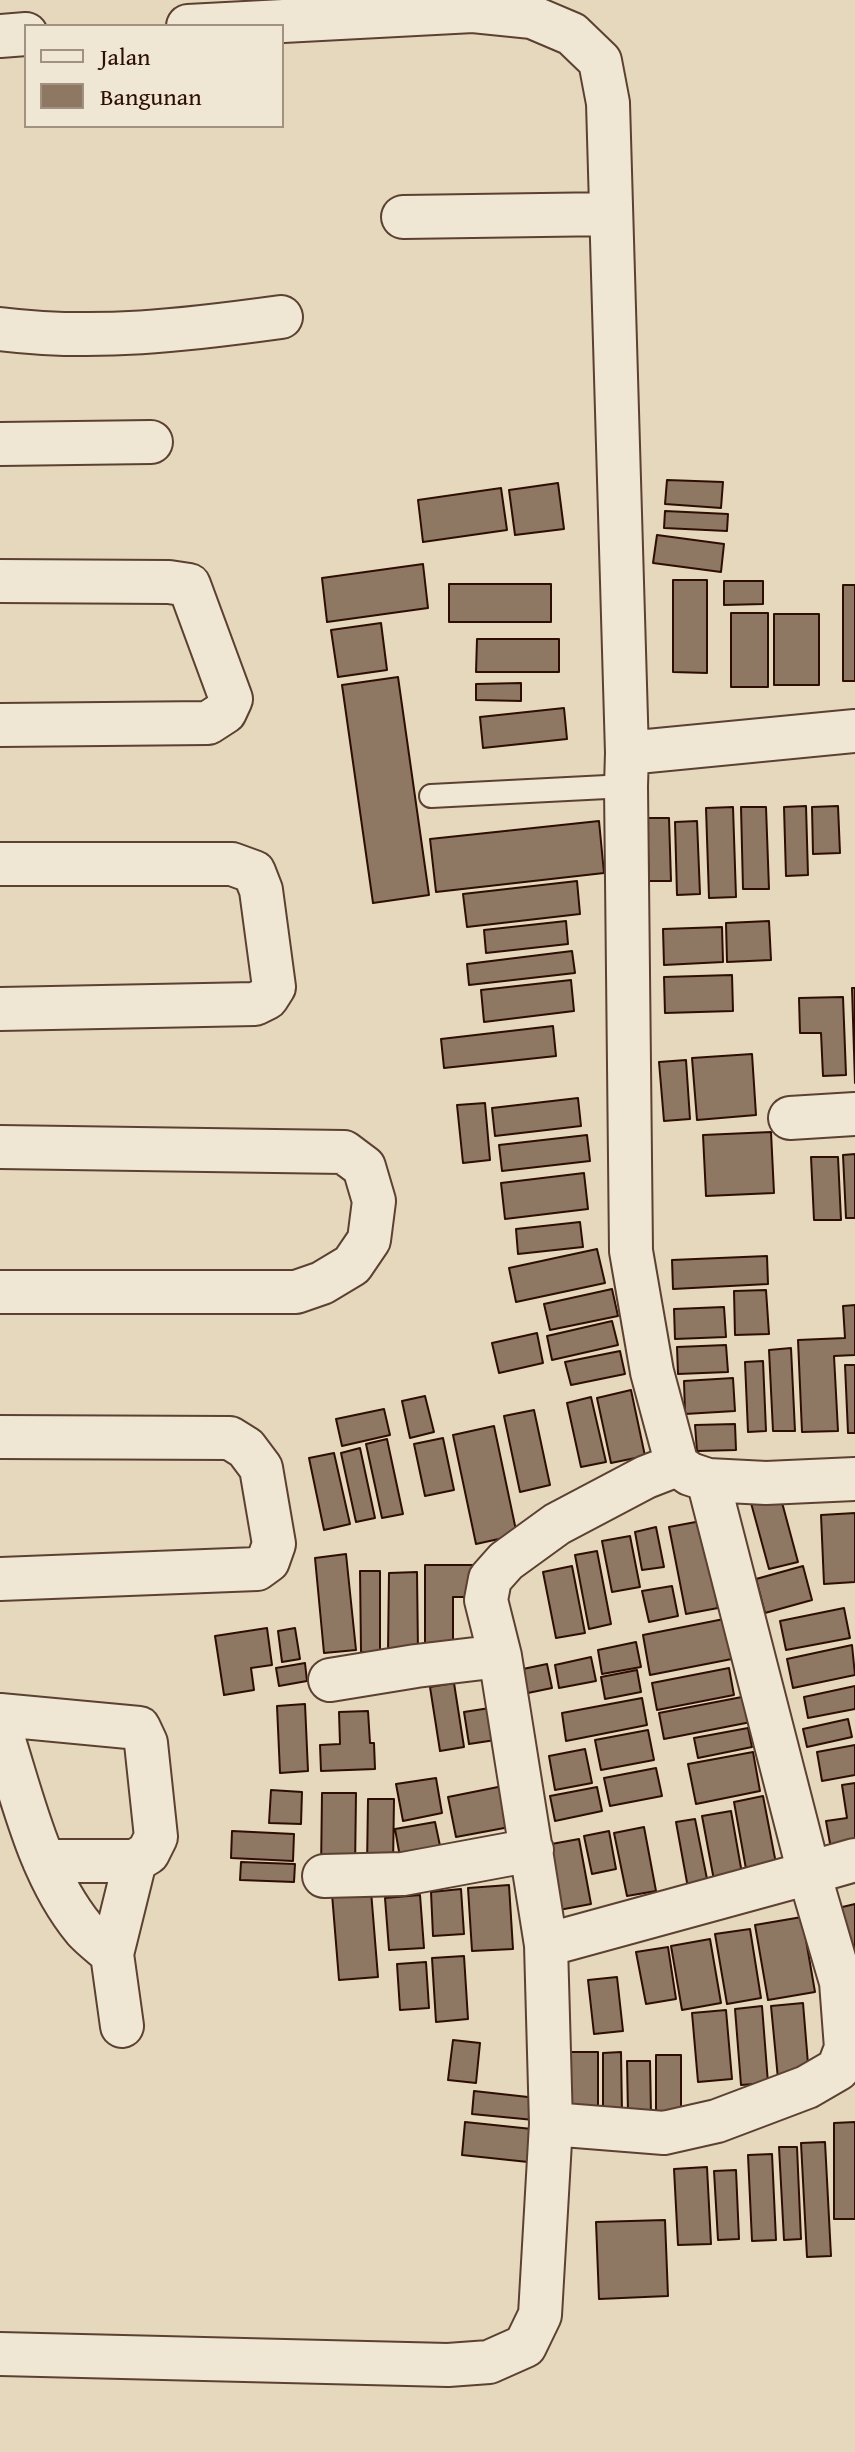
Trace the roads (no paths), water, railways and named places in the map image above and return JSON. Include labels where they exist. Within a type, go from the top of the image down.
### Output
[{"type":"street","points":[[226,24],[473,11],[532,17],[572,34],[600,61],[608,103],[626,769],[631,1251],[652,1372],[692,1473],[809,1873],[848,1981],[847,2072],[717,2121],[664,2133],[551,2124]]},
{"type":"street","points":[[0,36],[24,34]]},
{"type":"street","points":[[403,217],[611,214]]},
{"type":"street","points":[[0,329],[92,335],[178,331],[281,317]]},
{"type":"street","points":[[0,444],[151,442]]},
{"type":"street","points":[[0,581],[169,582],[189,585],[231,699],[225,712],[208,723],[0,725]]},
{"type":"street","points":[[626,769],[855,731]]},
{"type":"street","points":[[0,864],[232,864],[254,872],[261,890],[274,987],[267,998],[255,1004],[0,1009]]},
{"type":"street","points":[[790,1118],[855,1114]]},
{"type":"street","points":[[0,1147],[344,1152],[364,1167],[374,1201],[369,1240],[352,1265],[322,1283],[296,1292],[0,1292]]},
{"type":"street","points":[[0,1437],[230,1438],[246,1448],[261,1468],[274,1544],[268,1561],[257,1569],[0,1579]]},
{"type":"street","points":[[0,2354],[448,2365],[489,2362],[525,2346],[540,2315],[551,2124],[546,1945],[500,1656],[486,1600],[490,1579],[506,1561],[557,1524],[646,1477],[692,1473],[766,1483],[855,1479]]},
{"type":"street","points":[[330,1680],[500,1656]]},
{"type":"street","points":[[0,1715],[139,1728],[146,1743],[156,1837],[148,1853],[135,1861],[44,1861]]},
{"type":"street","points":[[0,1728],[44,1861],[85,1930],[112,1954]]},
{"type":"street","points":[[324,1876],[403,1874],[532,1850]]},
{"type":"street","points":[[546,1945],[855,1860]]},
{"type":"street","points":[[122,2026],[112,1954],[135,1861]]},
{"type":"lane","points":[[431,796],[626,769]]}]
